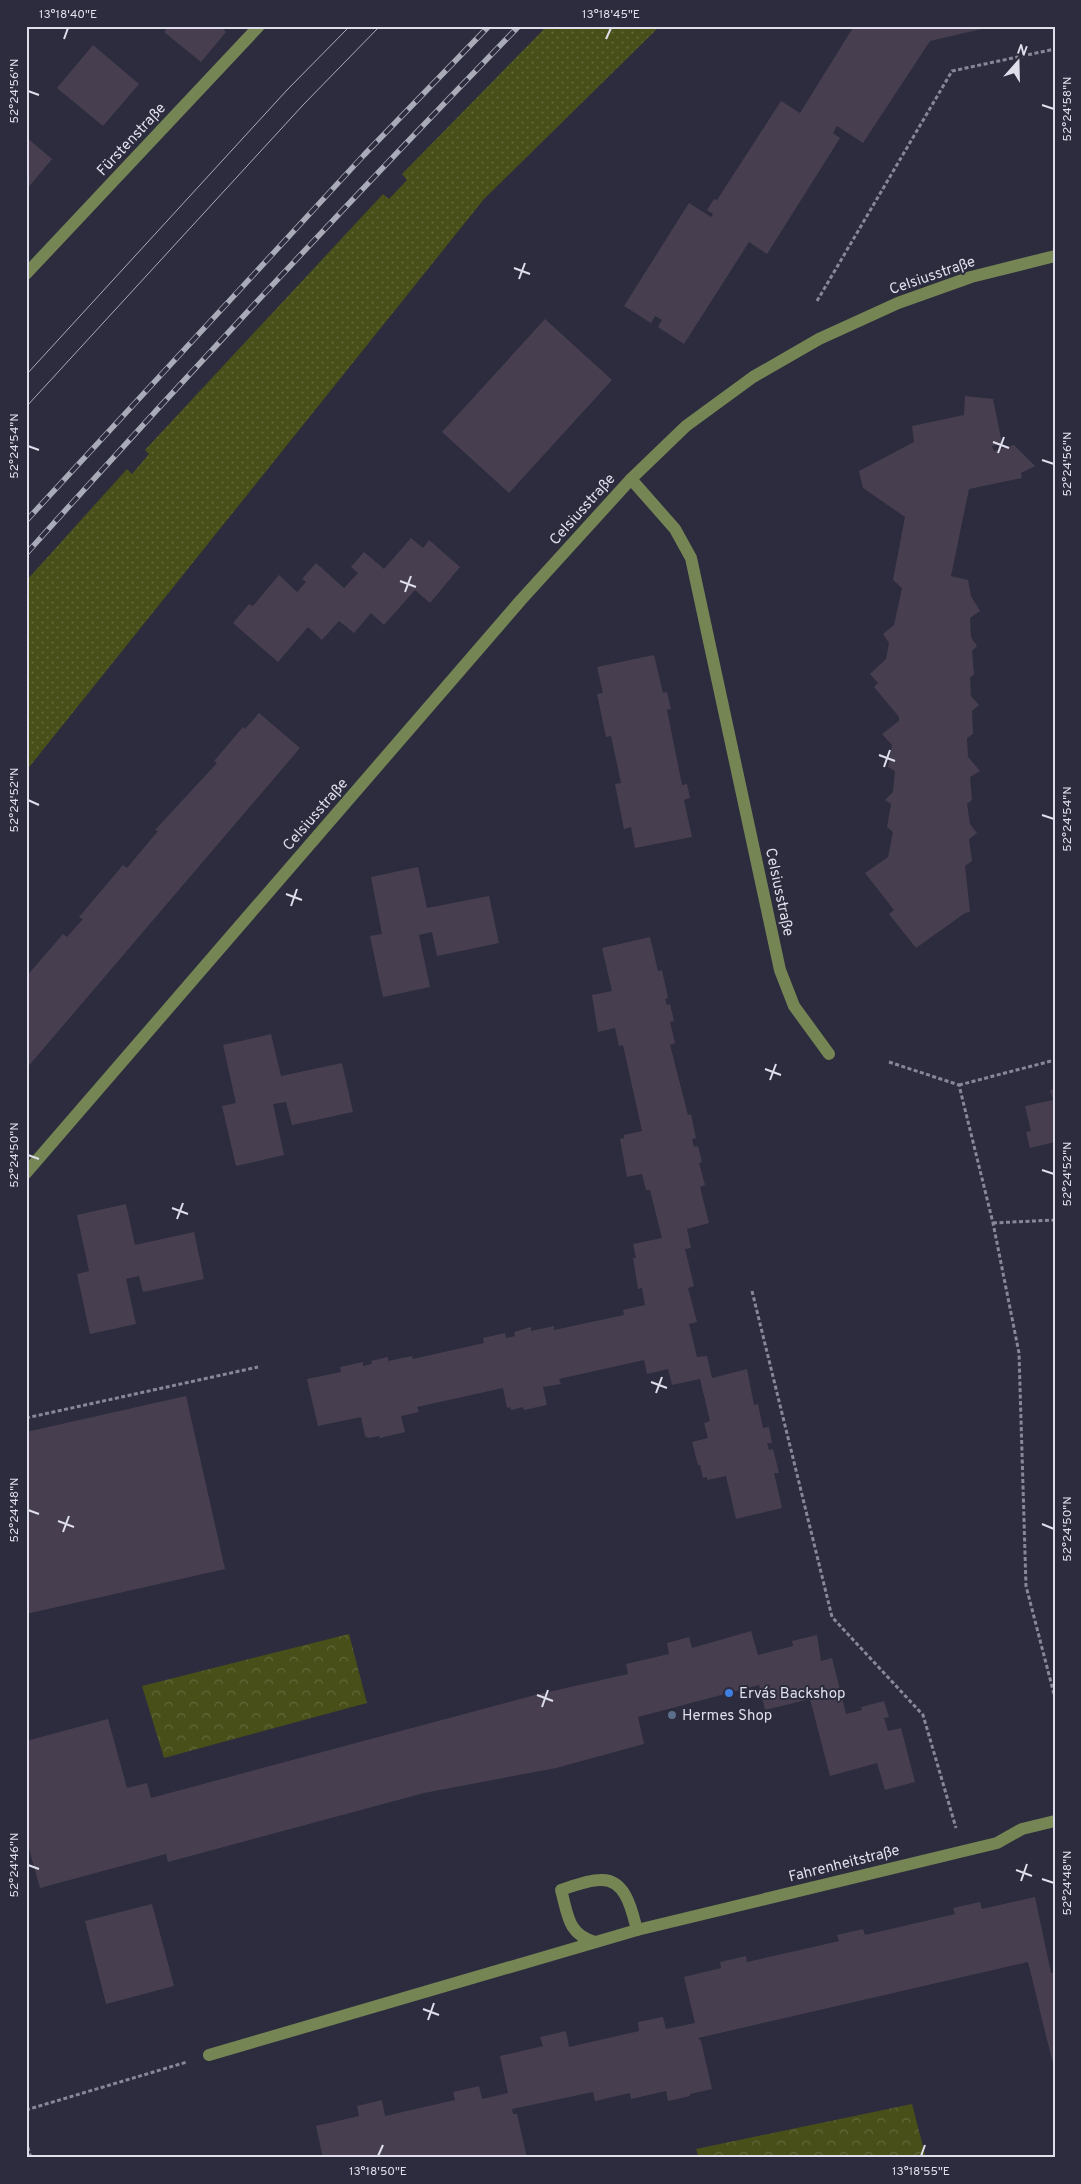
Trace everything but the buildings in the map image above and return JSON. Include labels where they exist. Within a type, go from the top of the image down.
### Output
[{"type":"street","name":"Fürstenstraße","points":[[26,274],[259,26]]},
{"type":"street","name":"Celsiusstraße","points":[[26,1173],[521,600],[631,479],[686,426],[753,377],[819,339],[898,303],[962,280],[1055,256]]},
{"type":"street","name":"Celsiusstraße","points":[[631,479],[675,529],[691,558],[780,970],[794,1006],[829,1054]]},
{"type":"street","name":"Fahrenheitstraße","points":[[209,2055],[637,1930],[996,1843],[1022,1829],[1055,1821]]},
{"type":"street","points":[[595,1942],[577,1934],[572,1927],[561,1890],[601,1879],[613,1884],[623,1890],[629,1901],[637,1930]]},
{"type":"path","points":[[817,301],[952,71],[1055,49]]},
{"type":"path","points":[[889,1062],[959,1085],[1055,1060]]},
{"type":"path","points":[[959,1085],[993,1223],[1019,1353],[1026,1586],[1055,1698]]},
{"type":"path","points":[[993,1223],[1055,1220]]},
{"type":"path","points":[[752,1291],[832,1617],[923,1715],[958,1832]]},
{"type":"path","points":[[26,1418],[258,1367]]},
{"type":"path","points":[[26,2110],[209,2055]]},
{"type":"path","points":[[26,2141],[31,2158]]},
{"type":"green space","points":[[547,26],[660,26],[484,199],[26,771],[26,581],[127,469],[132,474],[149,454],[145,450],[383,194],[389,199],[407,180],[402,174]]},
{"type":"green space","points":[[349,1634],[367,1703],[164,1758],[142,1686]]},
{"type":"green space","points":[[912,2104],[926,2158],[699,2158],[696,2149]]},
{"type":"tram line","points":[[26,375],[287,90],[350,26]]},
{"type":"tram line","points":[[26,407],[303,105],[380,26]]},
{"type":"railway","points":[[26,521],[364,155],[489,26]]},
{"type":"railway","points":[[26,554],[270,288],[519,26]]},
{"type":"place","name":"Erva´s Backshop","points":[[729,1693]]},
{"type":"place","name":"Hermes Shop","points":[[672,1715]]}]
